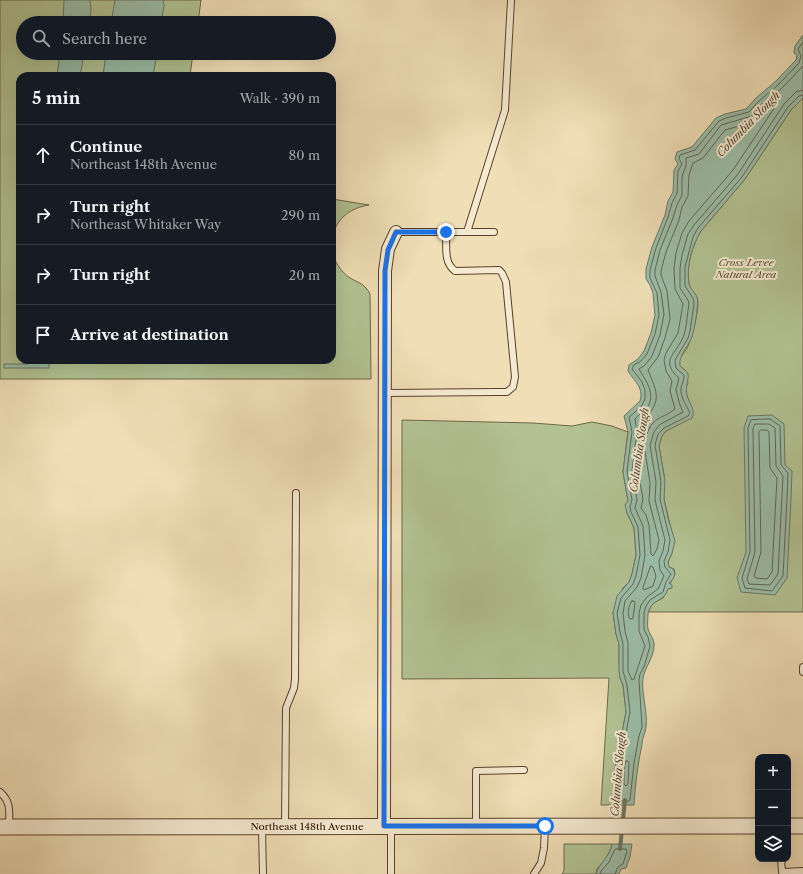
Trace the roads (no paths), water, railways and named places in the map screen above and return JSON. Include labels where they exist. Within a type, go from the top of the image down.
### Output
[{"type":"street","points":[[388,826],[385,271],[388,250],[396,232]]},
{"type":"street","name":"Northeast 148th Avenue","points":[[4,827],[755,826]]},
{"type":"street","points":[[791,826],[803,826]]},
{"type":"lane","points":[[467,232],[505,110],[511,0]]},
{"type":"lane","points":[[396,232],[494,232]]},
{"type":"lane","points":[[385,393],[507,392],[513,387],[515,377],[506,282],[499,270],[455,271],[447,262],[446,232]]},
{"type":"lane","points":[[285,826],[286,708],[296,679],[296,492]]},
{"type":"lane","points":[[803,667],[803,672]]},
{"type":"lane","points":[[476,826],[476,771],[524,770]]},
{"type":"lane","points":[[0,792],[10,806],[4,827]]},
{"type":"lane","points":[[262,826],[264,874]]},
{"type":"lane","points":[[388,826],[391,874]]},
{"type":"lane","points":[[534,874],[541,863],[544,848],[545,826]]},
{"type":"lane","points":[[782,862],[782,872],[803,871]]},
{"type":"water","points":[[64,0],[90,0],[90,16],[63,16]]},
{"type":"water","points":[[115,0],[163,0],[164,6],[162,16],[112,16]]},
{"type":"water","points":[[803,35],[803,98],[791,110],[745,179],[701,231],[690,256],[688,277],[690,287],[697,297],[697,309],[692,337],[681,357],[680,366],[688,373],[687,392],[693,409],[693,415],[692,418],[666,431],[662,436],[659,446],[665,481],[664,499],[675,541],[668,562],[669,567],[673,569],[675,575],[669,583],[672,585],[672,588],[668,589],[664,596],[654,603],[649,609],[648,614],[648,629],[653,640],[654,650],[643,678],[646,727],[638,767],[634,805],[615,805],[615,769],[626,712],[623,685],[619,671],[619,644],[613,613],[617,596],[629,582],[636,555],[634,528],[625,505],[628,501],[623,472],[628,432],[624,416],[640,401],[640,388],[628,371],[629,365],[638,359],[644,351],[651,333],[655,315],[653,293],[646,279],[646,269],[652,247],[665,215],[668,201],[673,192],[674,170],[678,164],[675,159],[677,152],[692,147],[716,118],[725,114],[746,109],[796,60],[797,55],[794,53],[795,46]]},
{"type":"water","points":[[59,60],[83,60],[81,72],[58,72]]},
{"type":"water","points":[[105,60],[156,60],[154,72],[104,72]]},
{"type":"water","points":[[4,364],[49,364],[49,368],[4,368]]},
{"type":"water","points":[[772,415],[784,424],[785,465],[792,471],[787,578],[775,595],[741,592],[737,578],[746,552],[744,428],[748,416]]},
{"type":"water","points":[[612,844],[632,844],[630,857],[626,868],[621,869],[619,874],[596,874],[599,866],[609,853]]},
{"type":"waterway","name":"Columbia Slough","points":[[620,849],[625,800]]},
{"type":"park label","name":"Cross Levee Natural Area","points":[[746,268]]}]
